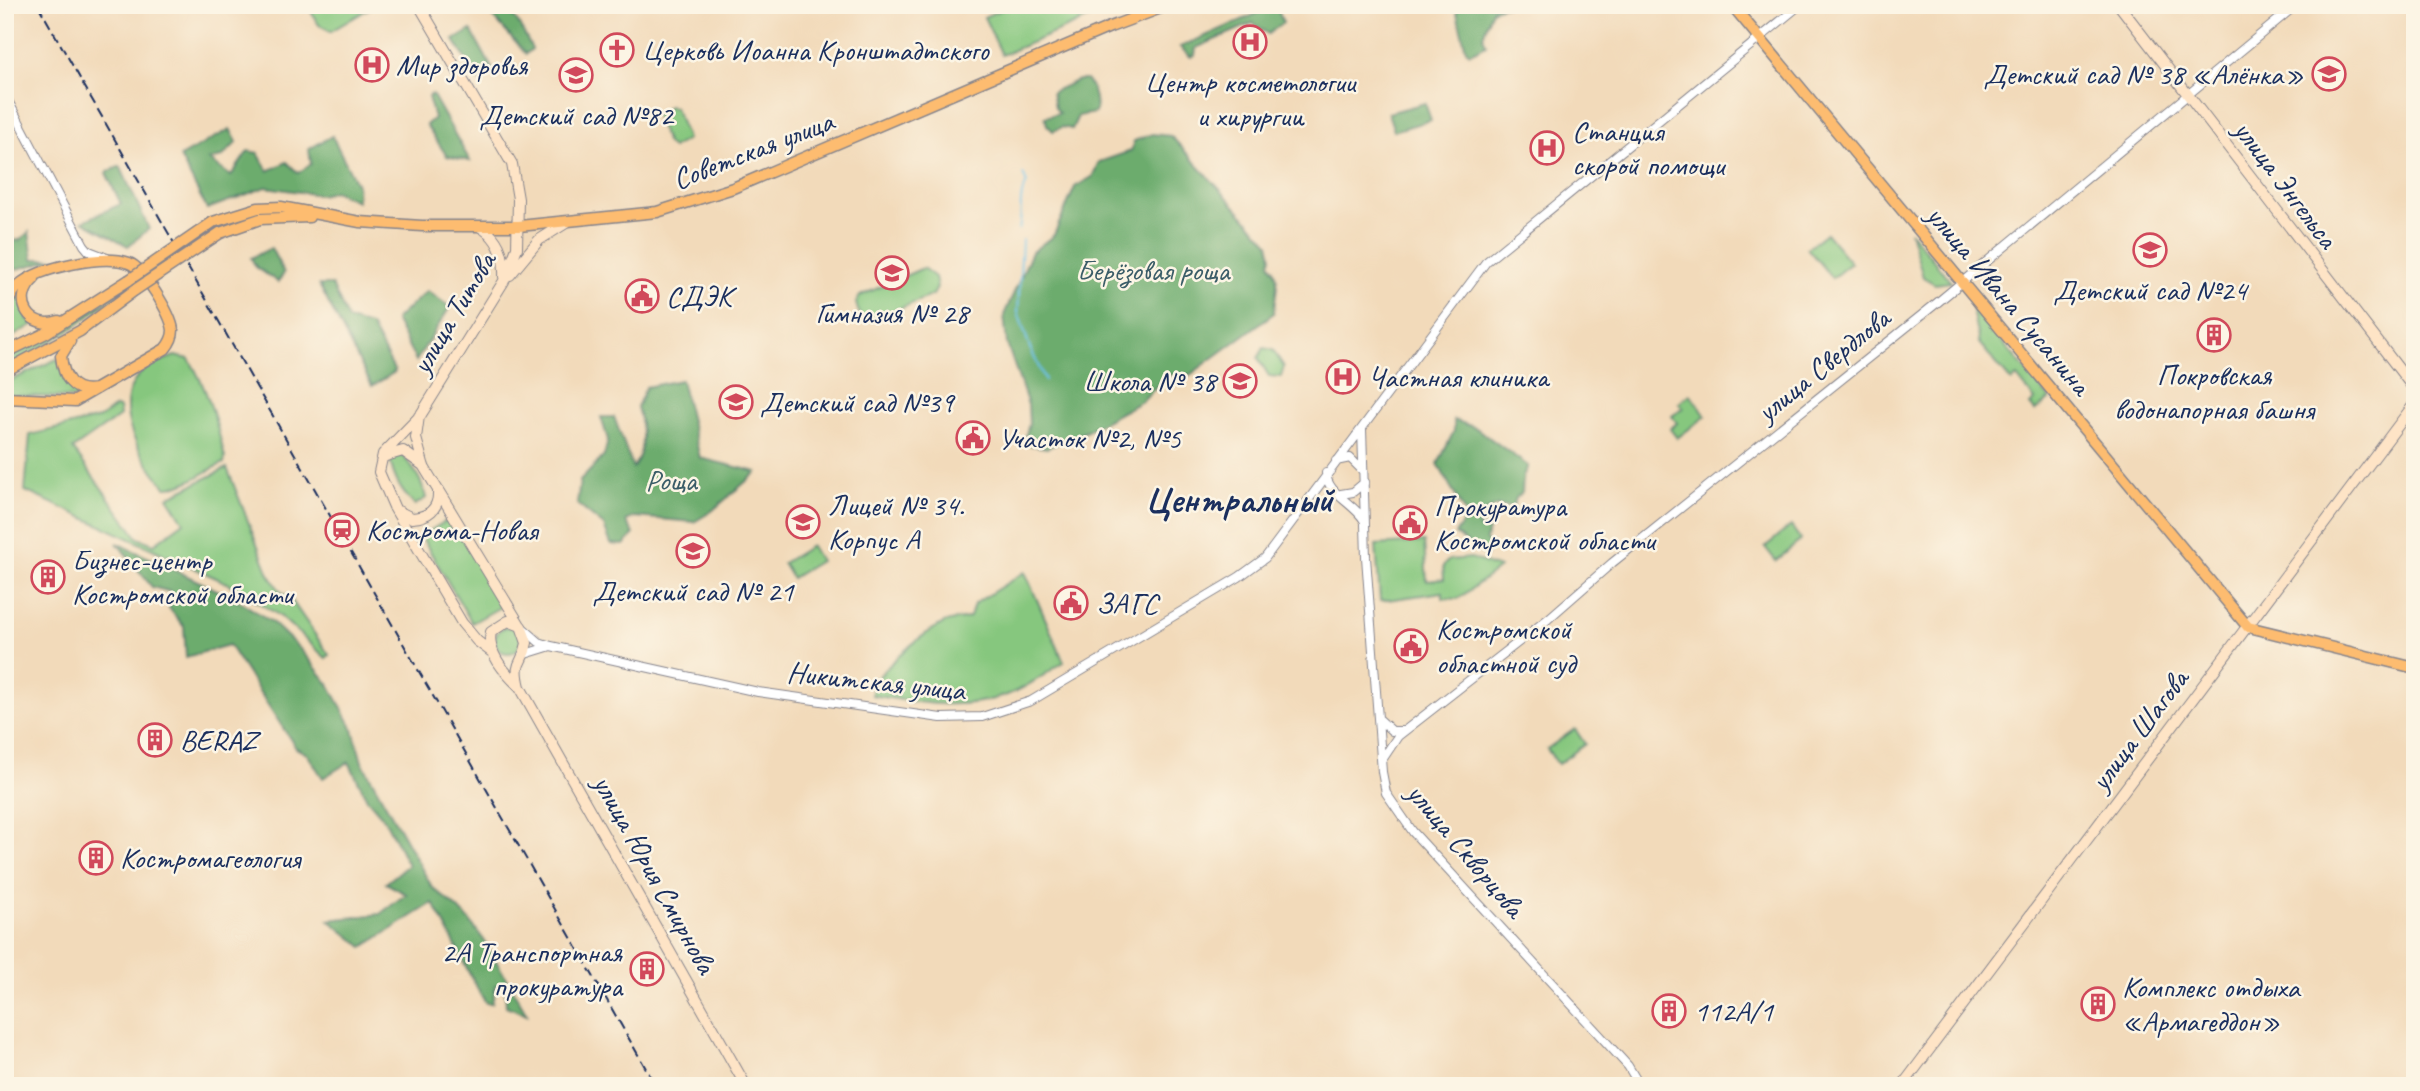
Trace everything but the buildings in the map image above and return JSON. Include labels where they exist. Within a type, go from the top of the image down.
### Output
[{"type":"main road","name":"улица Титова","points":[[379,462],[419,416],[504,281],[513,262],[519,226],[512,164],[419,5]]},
{"type":"main road","name":"Советская улица","points":[[329,216],[422,226],[519,226],[657,212],[706,198],[1169,5]]},
{"type":"main road","name":"улица Ивана Сусанина","points":[[1732,5],[2248,627]]},
{"type":"main road","name":"улица Энгельса","points":[[2119,5],[2415,390]]},
{"type":"main road","points":[[5,353],[129,280],[213,222],[258,208],[281,207],[329,216]]},
{"type":"main road","points":[[5,372],[80,331],[220,233],[260,219],[329,216]]},
{"type":"main road","points":[[504,281],[519,268],[539,240],[566,223]]},
{"type":"main road","points":[[479,226],[488,232],[501,248],[504,281]]},
{"type":"main road","points":[[5,308],[15,290],[27,280],[71,265],[111,259],[129,263],[139,271],[166,310],[173,331],[172,341],[165,349],[102,388],[75,401],[5,398]]},
{"type":"main road","points":[[38,275],[24,295],[24,308],[28,315],[38,322],[49,324],[68,318]]},
{"type":"main road","points":[[80,331],[63,349],[62,370],[73,386],[82,390],[102,388]]},
{"type":"main road","name":"улица Шагова","points":[[1902,1086],[2415,402]]},
{"type":"main road","points":[[419,416],[416,438],[424,467],[522,627],[527,643],[516,673],[520,687]]},
{"type":"main road","points":[[424,467],[403,451],[391,453],[379,462],[382,482],[395,509],[463,623],[477,641],[493,653],[520,687]]},
{"type":"main road","points":[[395,509],[411,518],[428,514],[438,502],[438,489]]},
{"type":"main road","points":[[493,653],[489,639],[495,626],[508,621],[522,627]]},
{"type":"main road","points":[[2248,627],[2415,668]]},
{"type":"main road","points":[[493,653],[508,659],[522,655]]},
{"type":"main road","name":"улица Юрия Смирнова","points":[[520,687],[746,1086]]},
{"type":"street","name":"Никитская улица","points":[[551,646],[758,692],[941,718],[982,717],[1031,701],[1254,569],[1265,558],[1334,462],[1362,429],[1486,262],[1800,5]]},
{"type":"street","name":"улица Свердлова","points":[[1382,760],[1393,742],[1407,730],[1548,620],[1612,563],[1962,282],[2296,5]]},
{"type":"street","points":[[5,95],[83,245],[89,251],[111,259]]},
{"type":"street","points":[[71,265],[78,260],[83,245]]},
{"type":"street","name":"улица Скворцова","points":[[1362,429],[1365,521],[1380,737],[1387,793],[1411,829],[1628,1066],[1640,1086]]},
{"type":"street","points":[[1309,499],[1324,491],[1353,492],[1364,477],[1350,458],[1334,462]]},
{"type":"street","points":[[1326,473],[1337,493],[1356,507],[1365,521]]},
{"type":"street","points":[[522,627],[539,642],[551,646]]},
{"type":"street","points":[[522,655],[551,646]]},
{"type":"street","points":[[1380,720],[1391,731],[1393,742],[1384,744],[1380,737],[1382,731],[1391,731],[1407,730]]},
{"type":"green space","points":[[307,5],[375,5],[331,31],[319,25]]},
{"type":"green space","points":[[496,5],[509,12],[518,23],[532,49],[526,54],[492,16]]},
{"type":"green space","points":[[1011,5],[1100,5],[1092,17],[1002,55],[984,17]]},
{"type":"green space","points":[[1276,5],[1283,23],[1268,34],[1253,23],[1196,48],[1195,55],[1191,57],[1180,47]]},
{"type":"green space","points":[[1455,5],[1508,5],[1492,9],[1483,36],[1486,45],[1470,53],[1466,50]]},
{"type":"green space","points":[[471,30],[494,72],[479,81],[454,40]]},
{"type":"green space","points":[[1078,80],[1086,80],[1093,91],[1095,113],[1078,116],[1072,129],[1062,127],[1053,131],[1047,125],[1045,117],[1059,113],[1052,92]]},
{"type":"green space","points":[[432,94],[470,161],[447,156],[426,125],[434,118],[428,97]]},
{"type":"green space","points":[[1425,103],[1431,120],[1394,131],[1388,113]]},
{"type":"green space","points":[[669,106],[675,108],[687,139],[672,148],[667,144],[655,115]]},
{"type":"green space","points":[[230,129],[237,142],[222,157],[209,160],[231,176],[248,151],[258,153],[268,171],[287,162],[298,173],[311,164],[309,149],[332,136],[357,185],[357,201],[334,191],[320,195],[266,187],[207,209],[180,157]]},
{"type":"green space","name":"Берёзовая роща","points":[[1152,134],[1171,136],[1269,243],[1272,257],[1270,263],[1277,281],[1274,313],[1190,375],[1168,375],[1142,401],[1087,431],[1047,448],[1023,444],[1029,424],[1028,405],[1007,344],[1004,315],[1032,252],[1054,235],[1075,187],[1092,177],[1099,162],[1131,151],[1134,141]]},
{"type":"green space","points":[[120,166],[149,229],[128,246],[83,221],[121,204],[106,173]]},
{"type":"green space","points":[[1910,231],[1951,282],[1935,284],[1923,277]]},
{"type":"green space","points":[[29,232],[33,259],[56,259],[5,272],[5,242],[20,240]]},
{"type":"green space","points":[[1826,233],[1851,263],[1832,278],[1807,248]]},
{"type":"green space","points":[[271,248],[284,273],[278,282],[256,267],[251,258]]},
{"type":"green space","points":[[923,268],[935,277],[937,288],[933,295],[869,321],[860,317],[856,303],[860,296]]},
{"type":"green space","points":[[130,285],[66,333],[5,367],[5,360],[62,329]]},
{"type":"green space","points":[[319,285],[332,285],[348,320],[371,326],[395,372],[372,386]]},
{"type":"green space","points":[[22,288],[28,320],[34,324],[5,341],[5,315]]},
{"type":"green space","points":[[427,291],[450,307],[416,361],[395,320]]},
{"type":"green space","points":[[1971,305],[2050,399],[2035,411],[2030,405],[2035,400],[2017,377],[2011,381],[1979,343]]},
{"type":"green space","points":[[1264,348],[1273,350],[1284,367],[1281,377],[1269,376],[1258,358]]},
{"type":"green space","points":[[175,356],[189,359],[202,382],[225,458],[224,463],[195,478],[166,487],[146,461],[131,430],[127,414],[128,398],[133,384],[144,370]]},
{"type":"green space","points":[[57,359],[85,395],[75,398],[5,395],[5,383]]},
{"type":"green space","name":"Роща","points":[[681,380],[700,458],[757,472],[712,511],[694,522],[635,517],[626,521],[634,534],[624,545],[611,544],[604,526],[577,504],[580,481],[604,456],[608,440],[601,417],[614,417],[633,468],[640,453],[642,438],[637,407],[646,387]]},
{"type":"green space","points":[[1690,394],[1706,416],[1677,438],[1670,429],[1677,423],[1672,416],[1683,408],[1679,403]]},
{"type":"green space","points":[[115,407],[119,408],[120,416],[73,449],[138,538],[154,544],[184,522],[168,497],[227,468],[269,574],[280,591],[290,598],[329,655],[326,658],[280,616],[227,583],[25,491],[30,435],[100,418]]},
{"type":"green space","points":[[1454,420],[1476,428],[1528,466],[1523,476],[1522,493],[1516,498],[1513,507],[1496,506],[1477,516],[1479,528],[1488,529],[1486,540],[1489,544],[1486,556],[1455,534],[1467,517],[1438,464],[1454,431]]},
{"type":"green space","points":[[401,454],[417,475],[426,498],[415,505],[402,490],[390,460]]},
{"type":"green space","points":[[451,518],[502,606],[472,623],[421,536]]},
{"type":"green space","points":[[1791,526],[1801,540],[1776,561],[1765,547]]},
{"type":"green space","points":[[1424,542],[1427,581],[1444,579],[1443,566],[1449,560],[1471,558],[1499,568],[1458,599],[1443,598],[1443,592],[1380,601],[1376,545]]},
{"type":"green space","points":[[117,543],[236,599],[272,622],[300,649],[329,684],[353,729],[362,762],[432,887],[465,915],[484,940],[527,1014],[506,1006],[505,986],[496,985],[492,1003],[486,1003],[433,903],[363,947],[329,920],[380,914],[406,894],[386,883],[408,865],[385,820],[367,799],[349,762],[323,778],[307,754],[296,748],[229,645],[186,657],[184,627],[169,608],[171,592],[152,587]]},
{"type":"green space","points":[[811,546],[820,561],[792,578],[783,563]]},
{"type":"green space","points":[[1025,572],[1064,662],[1014,692],[974,703],[923,703],[872,695],[873,683],[915,642],[944,623],[970,617],[974,604]]},
{"type":"green space","points":[[508,627],[517,631],[521,640],[517,649],[508,653],[499,649],[495,640],[499,631]]},
{"type":"green space","points":[[1575,729],[1585,744],[1558,764],[1547,749]]},
{"type":"waterway","points":[[1019,230],[1022,194],[1027,183],[1023,174]]},
{"type":"waterway","points":[[1022,240],[1018,312],[1030,348],[1045,380]]},
{"type":"railway","points":[[38,5],[656,1086]]},
{"type":"place","name":"Центр косметологии и хирургии","points":[[1250,42]]},
{"type":"place","name":"Церковь Иоанна Кронштадтского","points":[[617,50]]},
{"type":"place","name":"Мир здоровья","points":[[372,65]]},
{"type":"place","name":"Детский сад № 38 «Алёнка»","points":[[2329,74]]},
{"type":"place","name":"Детский сад №82","points":[[576,75]]},
{"type":"place","name":"Станция скорой помощи","points":[[1547,148]]},
{"type":"place","name":"Детский сад №24","points":[[2150,250]]},
{"type":"place","name":"Гимназия № 28","points":[[892,273]]},
{"type":"place","name":"СДЭК","points":[[642,296]]},
{"type":"place","name":"Покровская водонапорная башня","points":[[2214,335]]},
{"type":"place","name":"Частная клиника","points":[[1343,377]]},
{"type":"place","name":"Школа № 38","points":[[1240,381]]},
{"type":"place","name":"Детский сад №39","points":[[736,402]]},
{"type":"place","name":"Участок №2, №5","points":[[973,438]]},
{"type":"place","name":"Лицей № 34. Корпус А","points":[[803,522]]},
{"type":"place","name":"Прокуратура Костромской области","points":[[1410,523]]},
{"type":"place","name":"Кострома-Новая","points":[[342,530]]},
{"type":"place","name":"Детский сад № 21","points":[[693,551]]},
{"type":"place","name":"Бизнес-центр Костромской области","points":[[48,577]]},
{"type":"place","name":"ЗАГС","points":[[1071,603]]},
{"type":"place","name":"Костромской областной суд","points":[[1411,646]]},
{"type":"place","name":"BERAZ","points":[[155,740]]},
{"type":"place","name":"Костромагеология","points":[[96,858]]},
{"type":"place","name":"2А Транспортная прокуратура","points":[[647,969]]},
{"type":"place","name":"Комплекс отдыха «Армагеддон»","points":[[2098,1004]]},
{"type":"place","name":"112А/1","points":[[1669,1011]]},
{"type":"district","name":"Центральный","points":[[1239,499]]}]
